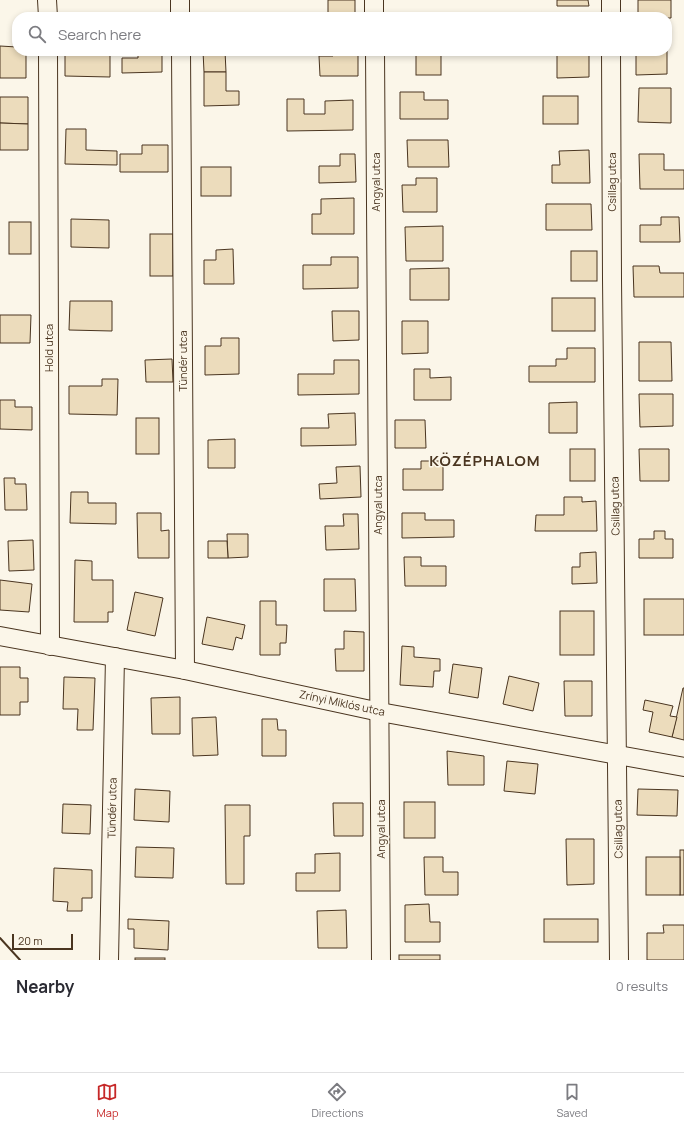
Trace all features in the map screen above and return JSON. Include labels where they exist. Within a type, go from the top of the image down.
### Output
[{"type":"street","points":[[48,0],[48,12]]},
{"type":"street","points":[[180,0],[180,12]]},
{"type":"street","points":[[374,0],[374,12]]},
{"type":"street","points":[[611,0],[611,12]]},
{"type":"street","name":"Hold utca","points":[[48,56],[50,646]]},
{"type":"street","name":"Tündér utca","points":[[180,56],[185,670]]},
{"type":"street","name":"Angyal utca","points":[[375,56],[381,960]]},
{"type":"street","name":"Csillag utca","points":[[611,56],[619,960]]},
{"type":"street","name":"Zrínyi Miklós utca","points":[[0,636],[185,670],[380,712],[684,767]]},
{"type":"street","name":"Tündér utca","points":[[109,960],[115,657]]},
{"type":"building","points":[[328,0],[355,0],[355,12],[328,12]]},
{"type":"building","points":[[557,0],[588,0],[589,6],[557,6]]},
{"type":"building","points":[[638,0],[671,0],[671,12],[638,12]]},
{"type":"building","points":[[0,46],[12,47],[12,56],[26,56],[26,78],[0,78]]},
{"type":"building","points":[[65,56],[110,56],[110,77],[65,76]]},
{"type":"building","points":[[138,56],[162,56],[162,72],[122,73],[122,58],[138,58]]},
{"type":"building","points":[[203,56],[225,56],[226,72],[204,72]]},
{"type":"building","points":[[319,56],[358,56],[358,76],[320,76]]},
{"type":"building","points":[[416,56],[441,56],[441,75],[416,75]]},
{"type":"building","points":[[557,56],[589,56],[589,77],[557,78]]},
{"type":"building","points":[[636,56],[667,56],[667,74],[636,75]]},
{"type":"building","points":[[204,72],[226,72],[226,91],[239,91],[239,105],[204,106]]},
{"type":"building","points":[[639,88],[671,88],[671,123],[638,122]]},
{"type":"building","points":[[400,92],[424,92],[424,100],[448,100],[448,119],[400,119]]},
{"type":"building","points":[[543,96],[578,96],[578,124],[543,124]]},
{"type":"building","points":[[0,97],[28,97],[28,124],[0,123]]},
{"type":"building","points":[[287,99],[304,99],[304,114],[325,114],[325,101],[353,100],[353,130],[287,131]]},
{"type":"building","points":[[0,123],[28,124],[28,150],[0,150]]},
{"type":"building","points":[[66,129],[86,129],[86,150],[117,151],[117,165],[65,164]]},
{"type":"building","points":[[407,140],[448,140],[449,167],[408,167]]},
{"type":"building","points":[[142,145],[168,145],[168,172],[120,172],[120,154],[142,154]]},
{"type":"building","points":[[589,150],[590,183],[552,183],[552,165],[560,165],[559,151]]},
{"type":"building","points":[[340,154],[355,154],[356,182],[319,183],[319,166],[340,166]]},
{"type":"building","points":[[639,154],[664,154],[664,170],[684,170],[684,189],[640,189]]},
{"type":"building","points":[[201,167],[231,167],[231,196],[201,196]]},
{"type":"building","points":[[416,178],[437,178],[437,212],[403,212],[402,185],[416,185]]},
{"type":"building","points":[[354,198],[354,234],[312,234],[312,214],[321,214],[321,199]]},
{"type":"building","points":[[546,204],[591,204],[592,230],[546,230]]},
{"type":"building","points":[[661,217],[679,217],[680,242],[640,242],[640,225],[661,225]]},
{"type":"building","points":[[71,219],[109,220],[109,248],[71,247]]},
{"type":"building","points":[[9,222],[31,222],[31,254],[9,254]]},
{"type":"building","points":[[443,226],[443,261],[406,261],[405,227]]},
{"type":"building","points":[[150,234],[173,234],[173,276],[150,276]]},
{"type":"building","points":[[233,249],[234,284],[204,284],[204,260],[216,260],[216,250]]},
{"type":"building","points":[[571,251],[597,251],[597,281],[571,281]]},
{"type":"building","points":[[331,257],[358,257],[358,288],[303,289],[303,265],[331,265]]},
{"type":"building","points":[[633,266],[659,266],[660,273],[684,273],[684,297],[634,297]]},
{"type":"building","points":[[449,268],[449,300],[410,300],[410,269]]},
{"type":"building","points":[[552,298],[595,298],[595,331],[552,331]]},
{"type":"building","points":[[70,301],[112,301],[112,331],[69,330]]},
{"type":"building","points":[[332,311],[359,311],[359,340],[333,341]]},
{"type":"building","points":[[0,315],[31,315],[30,343],[0,343]]},
{"type":"building","points":[[402,321],[428,321],[428,353],[402,354]]},
{"type":"building","points":[[221,338],[239,338],[239,374],[205,375],[205,346],[221,346]]},
{"type":"building","points":[[639,342],[671,342],[672,381],[639,381]]},
{"type":"building","points":[[567,348],[595,348],[595,382],[529,382],[529,366],[556,366],[556,359],[567,359]]},
{"type":"building","points":[[172,359],[173,382],[146,382],[145,360]]},
{"type":"building","points":[[334,360],[359,360],[359,394],[298,395],[298,374],[334,374]]},
{"type":"building","points":[[414,369],[430,369],[430,378],[451,377],[451,400],[414,400]]},
{"type":"building","points":[[102,379],[118,379],[117,415],[69,414],[69,386],[102,386]]},
{"type":"building","points":[[639,394],[673,394],[673,426],[640,427]]},
{"type":"building","points":[[0,400],[15,400],[15,407],[32,407],[32,430],[0,429]]},
{"type":"building","points":[[577,402],[577,433],[549,433],[549,403]]},
{"type":"building","points":[[355,413],[356,445],[301,446],[301,428],[329,428],[328,414]]},
{"type":"building","points":[[136,418],[159,418],[159,454],[136,454]]},
{"type":"building","points":[[395,420],[425,420],[426,448],[395,448]]},
{"type":"building","points":[[235,439],[235,468],[208,468],[208,440]]},
{"type":"building","points":[[570,449],[595,449],[595,481],[570,481]]},
{"type":"building","points":[[639,449],[669,449],[669,481],[640,481]]},
{"type":"building","points":[[421,461],[443,461],[443,490],[403,490],[403,469],[421,469]]},
{"type":"building","points":[[360,466],[361,497],[320,499],[319,484],[337,483],[336,467]]},
{"type":"building","points":[[4,478],[15,478],[15,484],[26,484],[27,510],[5,510]]},
{"type":"building","points":[[71,492],[88,492],[88,503],[116,503],[116,524],[70,523]]},
{"type":"building","points":[[564,497],[582,497],[582,502],[596,501],[597,531],[535,531],[536,515],[564,515]]},
{"type":"building","points":[[137,513],[161,513],[161,531],[169,530],[169,558],[138,558]]},
{"type":"building","points":[[402,513],[425,513],[425,520],[454,520],[454,537],[402,538]]},
{"type":"building","points":[[343,514],[358,514],[359,549],[326,550],[325,526],[344,526]]},
{"type":"building","points":[[654,531],[665,531],[665,539],[673,539],[673,558],[639,558],[639,539],[654,539]]},
{"type":"building","points":[[227,534],[248,534],[248,557],[228,558]]},
{"type":"building","points":[[33,540],[34,570],[9,571],[8,541]]},
{"type":"building","points":[[208,541],[227,541],[228,558],[208,558]]},
{"type":"building","points":[[596,552],[597,583],[572,584],[572,567],[580,567],[580,553]]},
{"type":"building","points":[[404,557],[421,557],[421,566],[446,566],[446,586],[405,586]]},
{"type":"building","points":[[75,560],[92,561],[92,580],[113,580],[113,612],[108,612],[108,622],[74,622]]},
{"type":"building","points":[[324,579],[355,579],[356,611],[324,611]]},
{"type":"building","points":[[0,580],[32,584],[29,612],[0,610]]},
{"type":"building","points":[[135,592],[163,598],[155,636],[127,630]]},
{"type":"building","points":[[644,599],[684,599],[684,635],[644,635]]},
{"type":"building","points":[[260,601],[276,601],[276,625],[287,625],[286,643],[280,643],[280,655],[260,655]]},
{"type":"building","points":[[560,611],[594,611],[594,655],[560,655]]},
{"type":"building","points":[[207,617],[245,625],[242,639],[236,637],[233,650],[202,644]]},
{"type":"building","points":[[344,631],[364,632],[364,671],[336,671],[335,649],[344,649]]},
{"type":"building","points":[[402,646],[414,647],[414,657],[440,659],[440,671],[434,671],[433,687],[400,685]]},
{"type":"building","points":[[453,664],[482,668],[478,698],[449,693]]},
{"type":"building","points":[[0,667],[20,667],[20,678],[28,678],[28,702],[20,702],[20,715],[0,715]]},
{"type":"building","points":[[509,676],[539,683],[533,711],[503,704]]},
{"type":"building","points":[[64,677],[95,678],[93,730],[77,730],[78,709],[63,709]]},
{"type":"building","points":[[564,681],[592,681],[592,716],[565,716]]},
{"type":"building","points":[[684,688],[684,740],[672,737]]},
{"type":"building","points":[[180,697],[180,734],[152,734],[151,698]]},
{"type":"building","points":[[645,700],[673,706],[670,716],[677,717],[672,737],[649,732],[653,712],[643,710]]},
{"type":"building","points":[[216,717],[218,755],[193,756],[192,718]]},
{"type":"building","points":[[262,719],[277,719],[278,730],[286,730],[286,756],[262,756]]},
{"type":"building","points":[[447,751],[484,756],[484,785],[448,785]]},
{"type":"building","points":[[507,761],[538,764],[535,794],[504,791]]},
{"type":"building","points":[[135,789],[170,791],[169,822],[134,820]]},
{"type":"building","points":[[638,789],[678,790],[677,816],[637,815]]},
{"type":"building","points":[[404,802],[435,802],[435,838],[404,838]]},
{"type":"building","points":[[333,803],[363,803],[363,836],[334,836]]},
{"type":"building","points":[[63,804],[91,805],[90,834],[62,833]]},
{"type":"building","points":[[225,805],[250,805],[250,836],[244,836],[244,884],[226,884]]},
{"type":"building","points":[[566,839],[594,839],[594,884],[567,885]]},
{"type":"building","points":[[136,847],[174,848],[173,878],[135,877]]},
{"type":"building","points":[[680,850],[684,850],[684,895],[680,895]]},
{"type":"building","points":[[340,853],[340,891],[296,891],[296,873],[315,873],[315,854]]},
{"type":"building","points":[[424,857],[443,857],[443,872],[458,872],[458,895],[425,895]]},
{"type":"building","points":[[646,857],[680,857],[680,895],[646,895]]},
{"type":"building","points":[[54,868],[92,870],[92,898],[82,898],[82,911],[67,911],[68,902],[53,901]]},
{"type":"building","points":[[429,904],[430,922],[440,922],[440,942],[405,942],[405,905]]},
{"type":"building","points":[[346,910],[347,948],[318,948],[317,911]]},
{"type":"building","points":[[128,919],[169,921],[168,950],[134,948],[134,929],[128,929]]},
{"type":"building","points":[[544,919],[598,919],[598,942],[544,942]]},
{"type":"building","points":[[663,925],[684,925],[684,960],[647,960],[647,933],[664,933]]},
{"type":"building","points":[[399,955],[440,955],[440,960],[399,960]]},
{"type":"building","points":[[135,958],[165,958],[165,960],[135,960]]},
{"type":"wall","points":[[0,938],[20,960]]},
{"type":"district","name":"KÖZÉPHALOM","points":[[485,461]]}]
